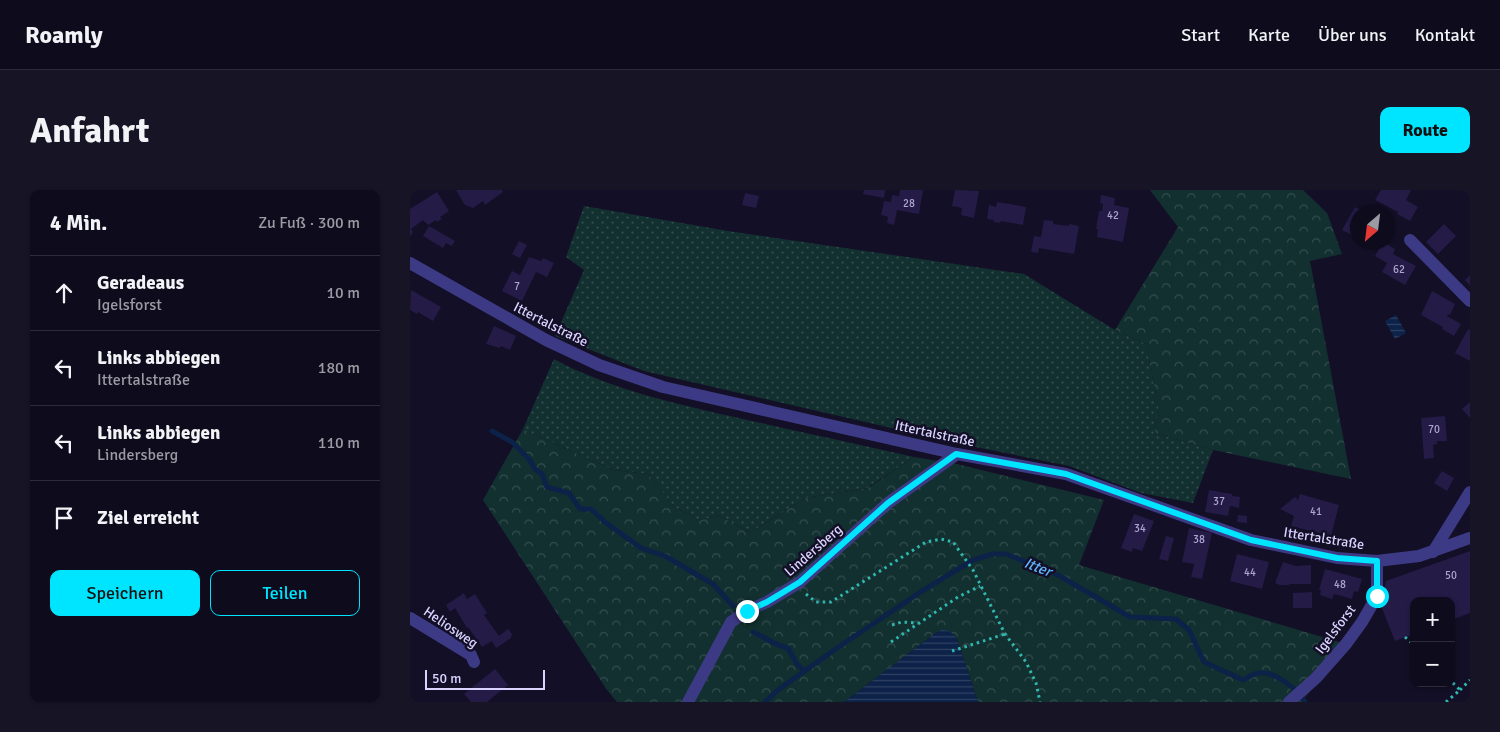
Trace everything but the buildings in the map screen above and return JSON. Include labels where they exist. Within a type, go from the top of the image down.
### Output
[{"type":"street","points":[[1410,240],[1470,301]]},
{"type":"street","name":"Ittertalstraße","points":[[410,263],[546,340],[599,365],[662,386],[956,454],[1066,474],[1251,540],[1337,558],[1377,561],[1419,556],[1470,538]]},
{"type":"street","name":"Lindersberg","points":[[688,702],[731,622],[800,582],[888,503],[956,454]]},
{"type":"street","points":[[1434,552],[1470,492]]},
{"type":"street","name":"Igelsforst","points":[[1289,702],[1316,678],[1346,644],[1362,622],[1377,596],[1377,561]]},
{"type":"street","name":"Heliosweg","points":[[410,618],[471,655],[474,662]]},
{"type":"path","points":[[800,582],[808,596],[816,602],[831,602],[926,542],[942,539],[953,542],[973,570],[1005,634],[1029,669],[1036,684],[1040,702]]},
{"type":"path","points":[[891,642],[958,597],[980,586]]},
{"type":"path","points":[[892,625],[902,622],[919,623]]},
{"type":"path","points":[[952,652],[1005,634]]},
{"type":"path","points":[[1405,637],[1411,642]]},
{"type":"path","points":[[1446,702],[1470,680]]},
{"type":"path","points":[[1455,686],[1460,690]]},
{"type":"green space","points":[[1150,190],[1303,190],[1327,213],[1342,254],[1310,261],[1351,479],[1213,450],[1154,433],[1159,410],[1146,344],[1115,330],[1178,227]]},
{"type":"green space","points":[[584,206],[728,231],[1024,274],[1115,330],[1146,344],[1159,410],[1154,433],[1213,450],[1193,503],[1141,493],[1069,466],[961,444],[644,371],[555,336],[584,270],[566,257]]},
{"type":"green space","points":[[554,359],[576,370],[623,388],[671,402],[914,457],[867,488],[806,498],[751,532],[719,516],[699,520],[674,507],[648,474],[613,470],[523,429]]},
{"type":"green space","points":[[523,429],[613,470],[648,474],[674,507],[699,520],[719,516],[751,532],[806,498],[868,488],[914,457],[957,464],[1104,500],[1079,565],[1346,644],[1351,643],[1301,702],[978,702],[957,639],[937,632],[844,702],[617,702],[607,690],[483,500]]},
{"type":"water","points":[[1396,315],[1406,333],[1395,339],[1385,321]]},
{"type":"water","points":[[942,630],[950,631],[957,639],[978,702],[844,702],[937,632]]},
{"type":"waterway","points":[[492,431],[512,442],[529,459],[535,469],[542,474],[547,487],[569,493],[580,509],[591,509],[605,522],[641,548],[665,556],[713,584],[733,606]]},
{"type":"waterway","name":"Itter","points":[[765,702],[778,690],[840,646],[922,591],[973,560],[993,554],[1006,554],[1058,575],[1130,617],[1176,619],[1189,630],[1204,662],[1243,680],[1258,673],[1271,674],[1291,686],[1305,702]]},
{"type":"waterway","points":[[753,632],[788,648],[797,664],[804,671]]},
{"type":"route","points":[[747,611],[767,602],[800,582],[888,503],[956,454],[1066,474],[1251,540],[1337,558],[1377,561],[1377,596]]}]
